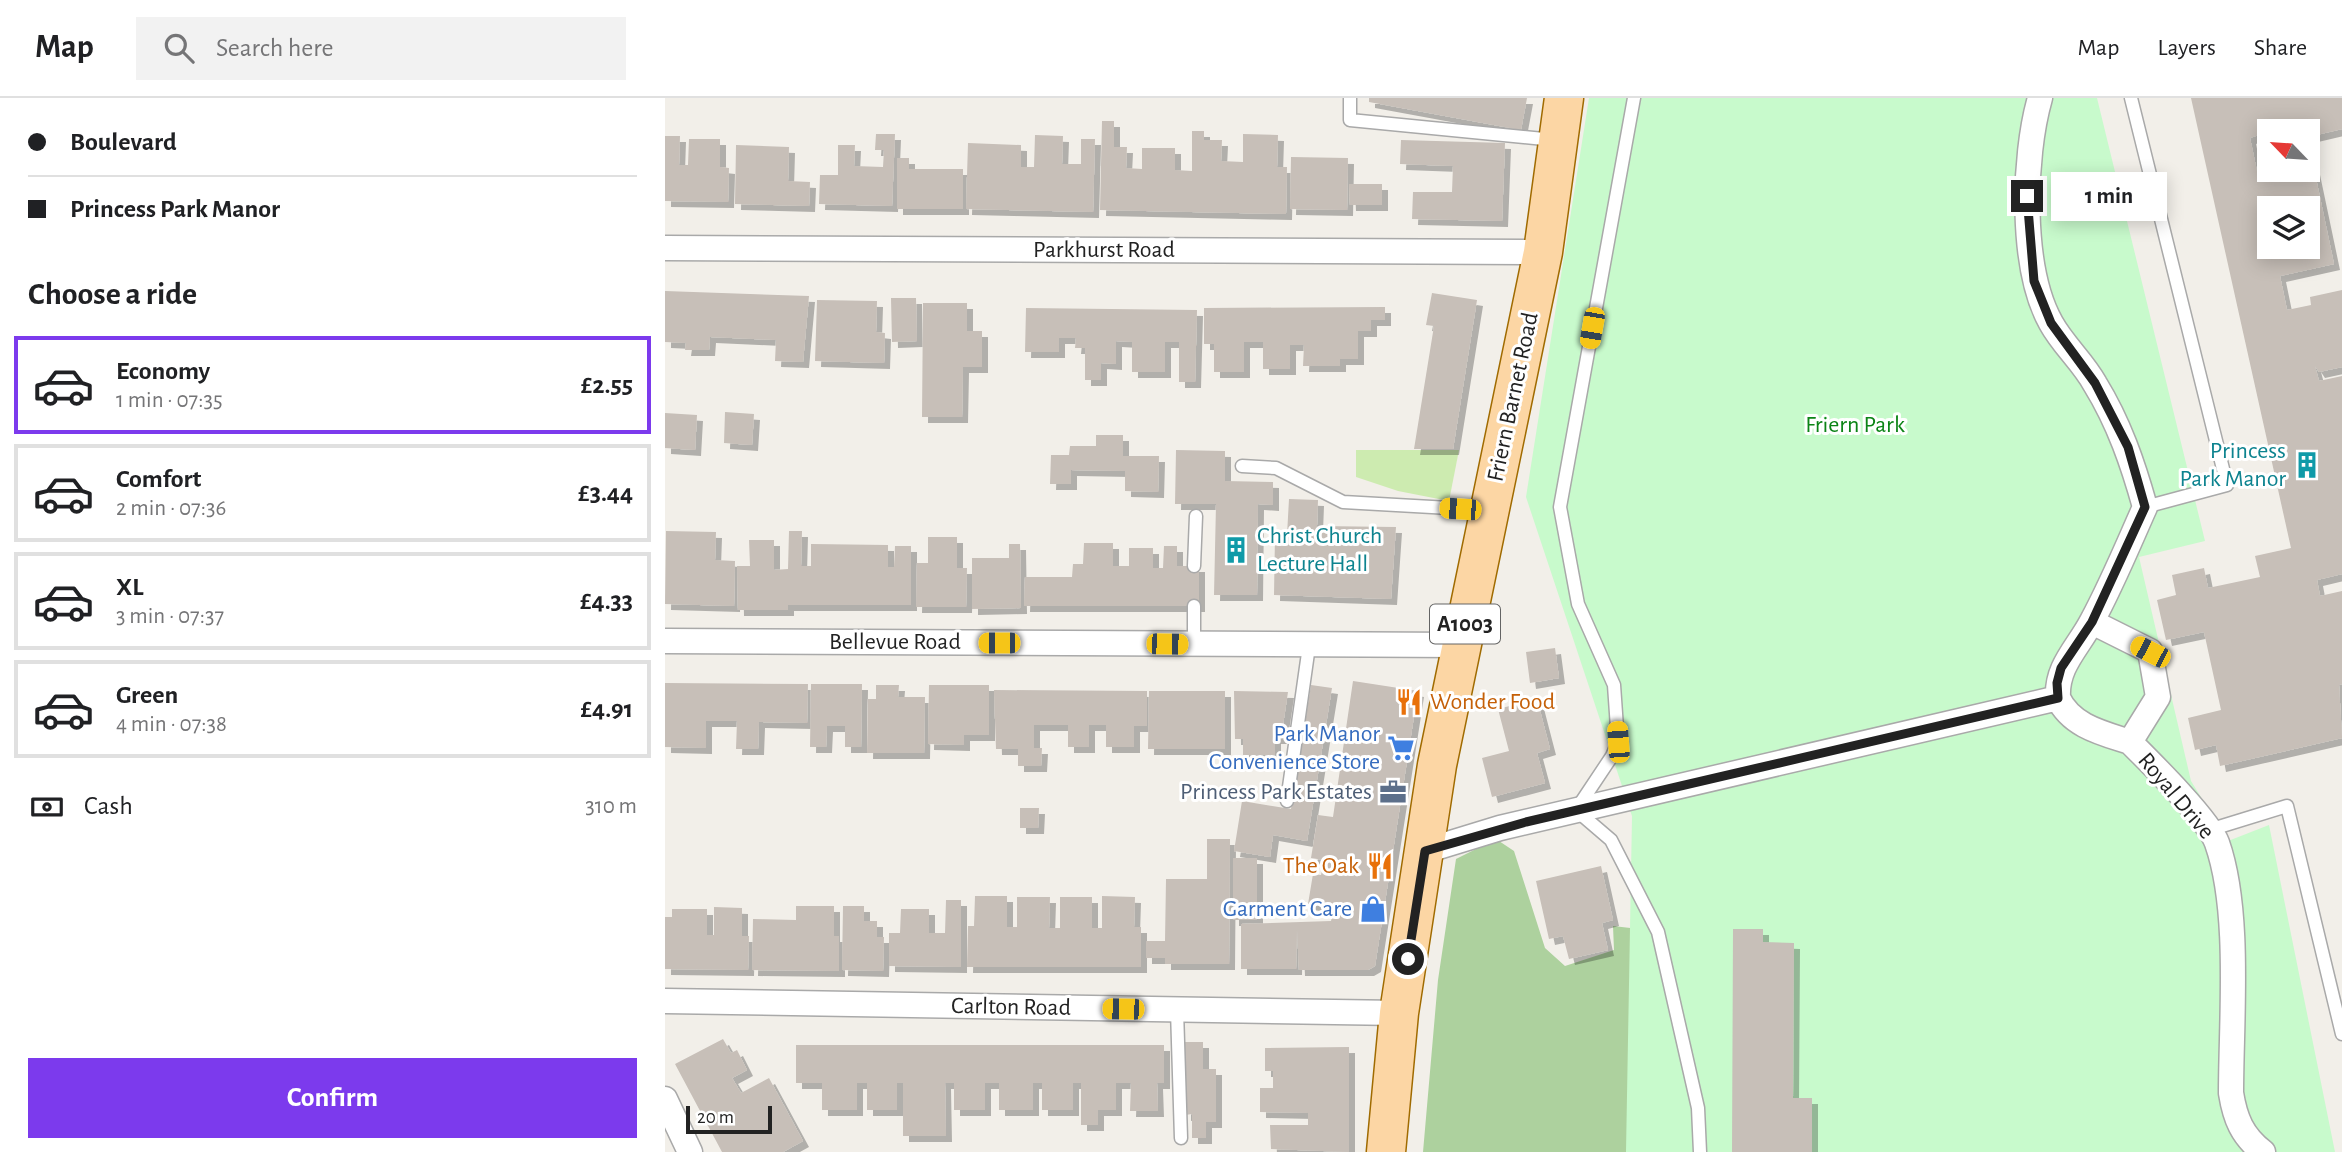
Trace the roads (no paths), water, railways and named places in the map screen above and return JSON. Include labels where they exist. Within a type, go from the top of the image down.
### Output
[{"type":"main road","name":"Friern Barnet Road","points":[[1386,1152],[1399,1013],[1437,765],[1543,252],[1564,98]]},
{"type":"street","points":[[2040,98],[2034,120],[2027,196],[2034,281],[2051,323],[2095,383],[2128,447],[2145,507],[2092,622],[2061,668],[2057,683],[2058,698],[2064,711],[2076,720],[2093,730],[2130,742]]},
{"type":"street","name":"Parkhurst Road","points":[[665,248],[1543,252]]},
{"type":"street","name":"Royal Drive","points":[[2092,622],[2150,652],[2158,697],[2130,742],[2165,776],[2217,840],[2231,905],[2231,1093],[2235,1120],[2253,1144],[2263,1152]]},
{"type":"street","name":"Bellevue Road","points":[[665,640],[1461,645]]},
{"type":"street","points":[[1425,851],[1500,828],[2058,698]]},
{"type":"street","name":"Carlton Road","points":[[665,1001],[1399,1013]]},
{"type":"street","points":[[665,1099],[690,1152]]},
{"type":"lane","points":[[1350,98],[1350,120],[1558,141]]},
{"type":"lane","points":[[1634,98],[1560,507],[1578,604],[1614,685],[1618,742],[1612,756],[1576,810],[1611,839],[1658,932],[1697,1108],[1700,1152]]},
{"type":"lane","points":[[2131,98],[2227,485],[2145,507]]},
{"type":"lane","points":[[1242,466],[1276,468],[1343,502],[1489,510]]},
{"type":"lane","points":[[1194,566],[1196,516]]},
{"type":"lane","points":[[1193,606],[1194,645]]},
{"type":"lane","points":[[1287,801],[1309,646]]},
{"type":"lane","points":[[2208,830],[2287,806],[2342,1034]]},
{"type":"lane","points":[[1177,1010],[1181,1138]]},
{"type":"place","name":"Princess Park Manor","points":[[2307,465]]},
{"type":"place","name":"Christ Church Lecture Hall","points":[[1236,550]]},
{"type":"place","name":"Wonder Food","points":[[1409,702]]},
{"type":"place","name":"Park Manor Convenience Store","points":[[1401,748]]},
{"type":"place","name":"Princess Park Estates","points":[[1393,792]]},
{"type":"place","name":"The Oak","points":[[1380,866]]},
{"type":"place","name":"Garment Care","points":[[1373,909]]},
{"type":"park label","name":"Friern Park","points":[[1855,425]]}]
